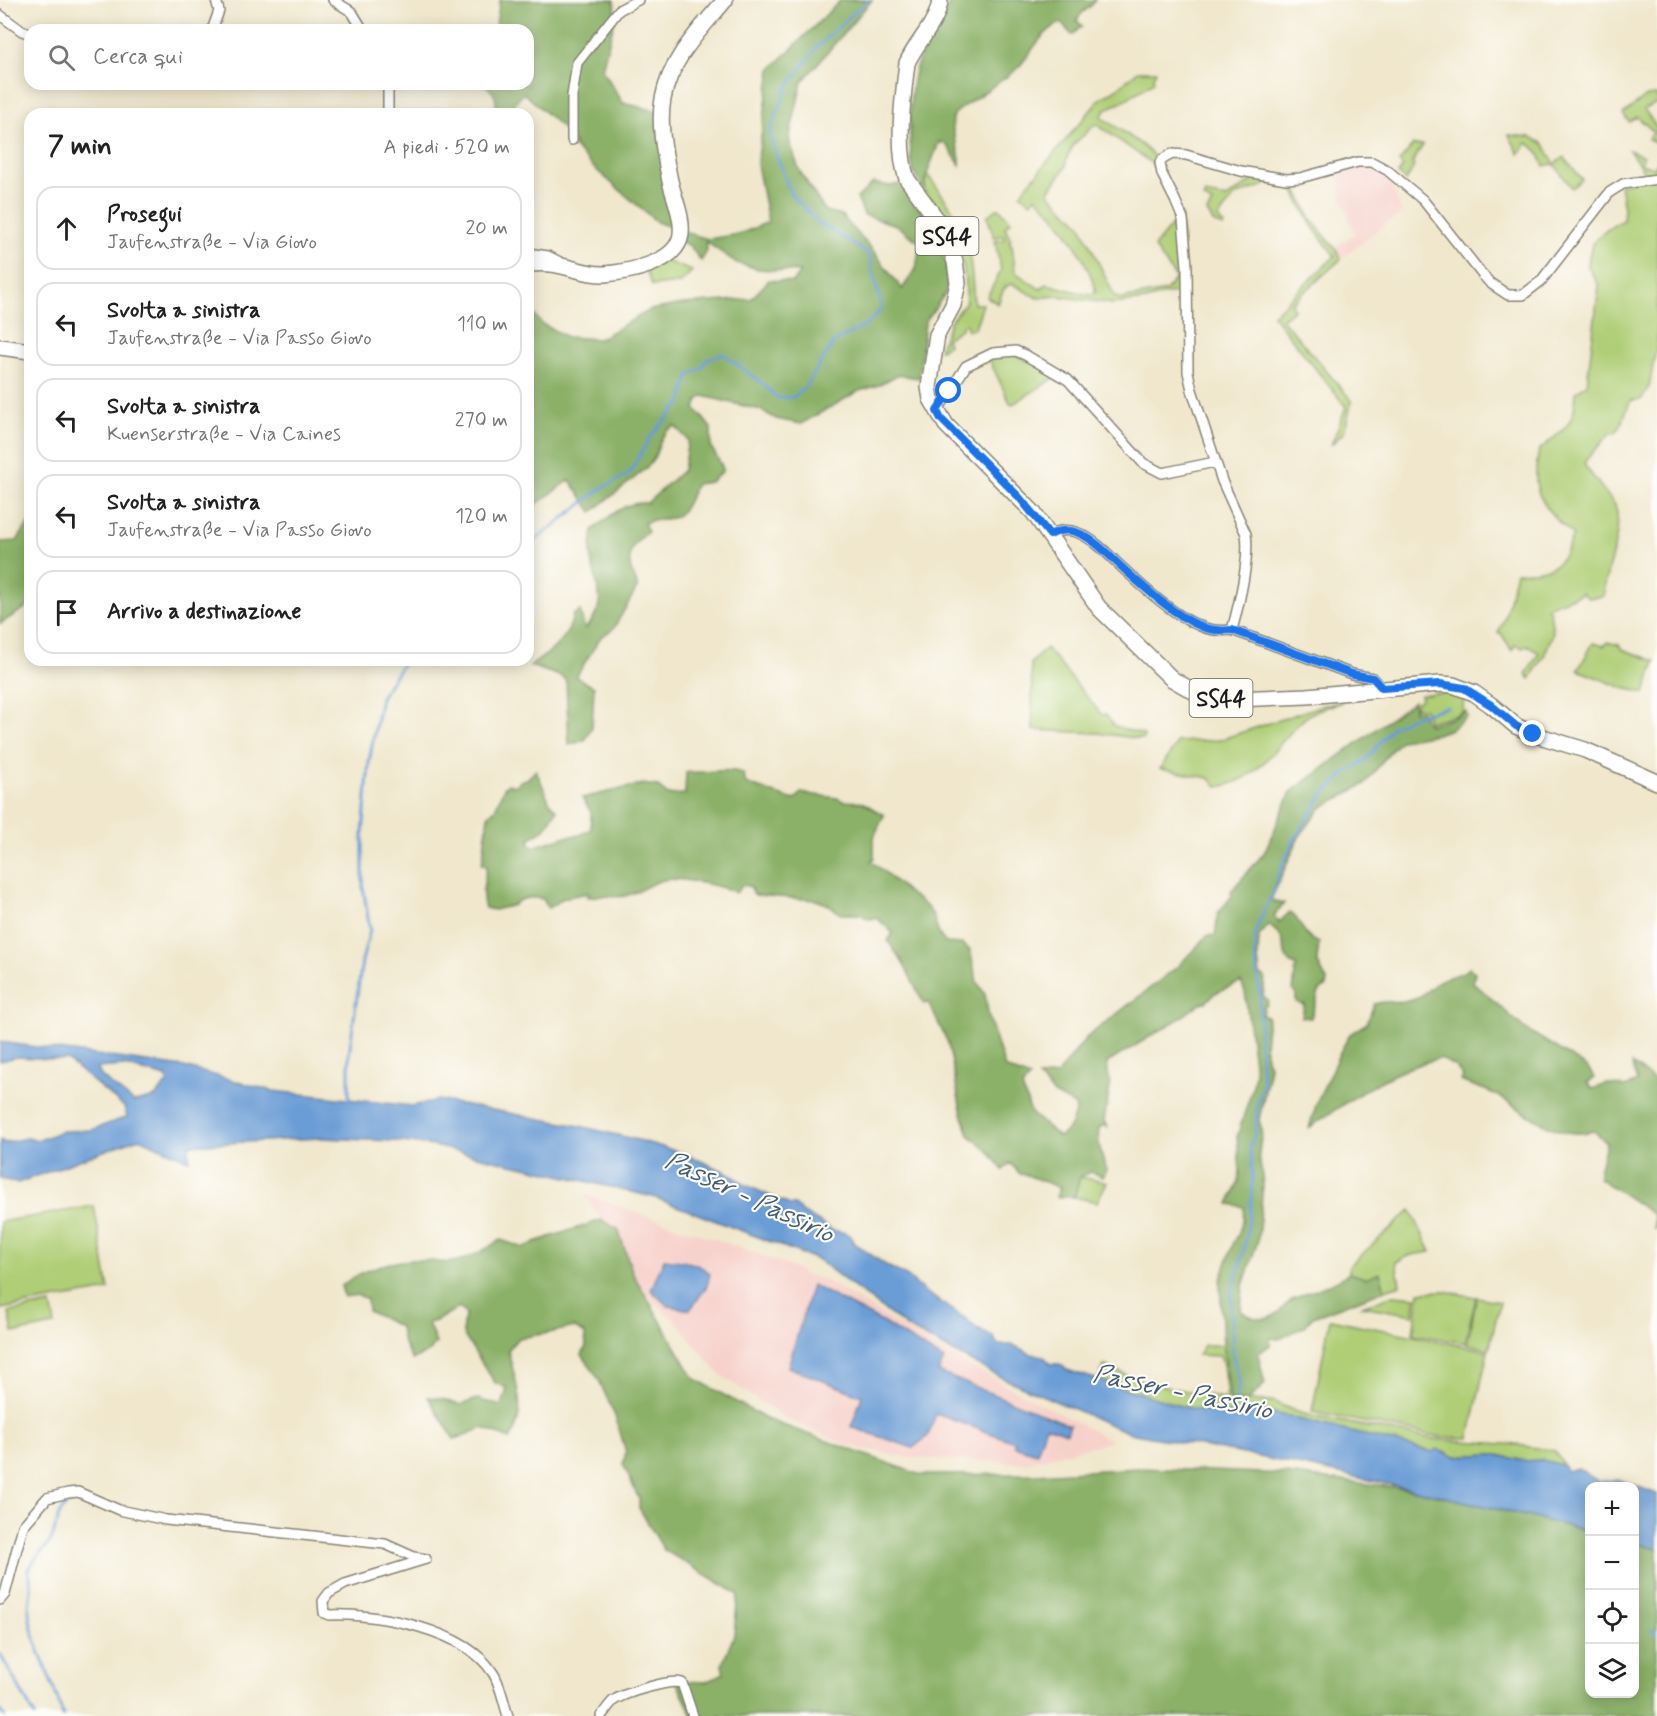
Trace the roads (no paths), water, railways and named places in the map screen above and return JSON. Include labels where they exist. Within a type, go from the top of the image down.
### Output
[{"type":"main road","points":[[534,264],[551,264],[605,274],[654,263],[670,255],[680,241],[681,231],[662,128],[662,101],[670,76],[684,49],[725,0]]},
{"type":"main road","name":"SS44","points":[[940,0],[933,21],[907,63],[902,143],[904,171],[907,179],[944,229],[955,262],[958,283],[953,305],[937,335],[929,387],[931,399],[946,425],[1019,497],[1050,535],[1099,608],[1172,679],[1192,691],[1212,697],[1234,699],[1307,696],[1440,684],[1464,688],[1491,705],[1516,726],[1533,734],[1585,750],[1657,782]]},
{"type":"main road","points":[[0,347],[24,350]]},
{"type":"street","points":[[214,24],[219,11],[216,0]]},
{"type":"street","points":[[333,0],[352,12],[359,24]]},
{"type":"street","points":[[572,140],[572,96],[577,63],[619,10],[638,0]]},
{"type":"street","points":[[0,15],[13,26],[24,31]]},
{"type":"street","points":[[387,90],[388,108]]},
{"type":"street","points":[[1232,630],[1238,608],[1248,545],[1246,534],[1215,462],[1192,390],[1188,372],[1187,266],[1183,219],[1160,169],[1160,163],[1168,155],[1186,155],[1241,171],[1286,180],[1358,162],[1372,162],[1387,170],[1423,200],[1490,283],[1508,295],[1523,295],[1541,281],[1610,192],[1623,184],[1657,179]]},
{"type":"street","points":[[534,254],[548,256],[574,269]]},
{"type":"street","points":[[937,411],[966,366],[987,355],[1016,351],[1068,380],[1143,463],[1162,473],[1215,462]]},
{"type":"street","points":[[1050,535],[1062,530],[1074,531],[1083,536],[1104,550],[1128,573],[1190,622],[1203,628],[1219,631],[1232,630],[1352,674],[1373,678],[1382,688]]},
{"type":"street","points":[[0,1600],[4,1594],[23,1526],[47,1498],[68,1492],[78,1492],[119,1510],[166,1520],[385,1544],[414,1557],[426,1559],[413,1561],[337,1587],[323,1601],[324,1612],[328,1615],[362,1616],[413,1624],[459,1643],[495,1674],[508,1716]]},
{"type":"street","points":[[601,1716],[614,1700],[665,1682],[676,1681],[682,1683],[693,1716]]},
{"type":"water","name":"Passer - Passirio","points":[[0,1042],[184,1067],[273,1091],[413,1106],[438,1100],[580,1126],[642,1141],[683,1153],[728,1173],[746,1185],[790,1205],[795,1205],[802,1212],[832,1230],[846,1233],[853,1242],[908,1277],[977,1329],[993,1336],[998,1345],[1013,1345],[1031,1354],[1043,1356],[1051,1364],[1060,1364],[1067,1370],[1184,1407],[1242,1416],[1258,1411],[1274,1413],[1433,1452],[1437,1449],[1454,1456],[1493,1454],[1524,1461],[1541,1460],[1563,1465],[1566,1471],[1578,1468],[1599,1482],[1585,1482],[1585,1530],[1416,1490],[1255,1456],[1129,1433],[1000,1377],[908,1328],[818,1260],[653,1197],[434,1146],[394,1141],[320,1138],[189,1145],[189,1160],[139,1138],[18,1183],[0,1179],[0,1140],[5,1143],[26,1138],[39,1140],[62,1131],[91,1130],[127,1117],[124,1107],[67,1060],[17,1057],[0,1061]],"holes":[[[124,1066],[166,1077],[168,1082],[155,1097],[134,1102],[102,1077],[97,1068]]]},
{"type":"water","points":[[664,1259],[694,1264],[710,1274],[707,1286],[690,1310],[668,1306],[651,1290]]},
{"type":"water","points":[[812,1285],[882,1322],[944,1360],[938,1372],[1070,1425],[1067,1433],[1046,1426],[1037,1453],[1014,1446],[1015,1442],[936,1414],[928,1436],[913,1448],[851,1427],[862,1396],[788,1367]]},
{"type":"water","points":[[1618,1479],[1626,1482],[1599,1482]]},
{"type":"water","points":[[1639,1487],[1657,1494],[1657,1549],[1639,1544]]},
{"type":"waterway","points":[[534,541],[602,488],[629,474],[651,436],[681,403],[689,375],[703,368],[704,363],[710,358],[723,354],[778,398],[794,397],[807,385],[834,342],[865,326],[882,309],[869,254],[819,223],[791,194],[769,134],[788,87],[816,48],[868,0]]},
{"type":"waterway","points":[[349,1104],[349,1054],[362,961],[370,930],[363,887],[363,833],[369,762],[381,697],[401,666]]},
{"type":"waterway","name":"Passer - Passirio","points":[[1231,1416],[1240,1383],[1233,1355],[1231,1294],[1244,1251],[1249,1221],[1253,1180],[1250,1145],[1255,1134],[1257,1107],[1263,1085],[1260,994],[1255,957],[1257,927],[1297,835],[1323,794],[1367,759],[1393,726],[1413,717],[1447,707]]},
{"type":"waterway","points":[[63,1716],[31,1625],[29,1612],[31,1582],[28,1570],[52,1538],[60,1513],[73,1501]]},
{"type":"waterway","points":[[1652,1630],[1657,1633]]},
{"type":"waterway","points":[[0,1654],[35,1716]]},
{"type":"waterway","points":[[0,1710],[5,1716]]}]
